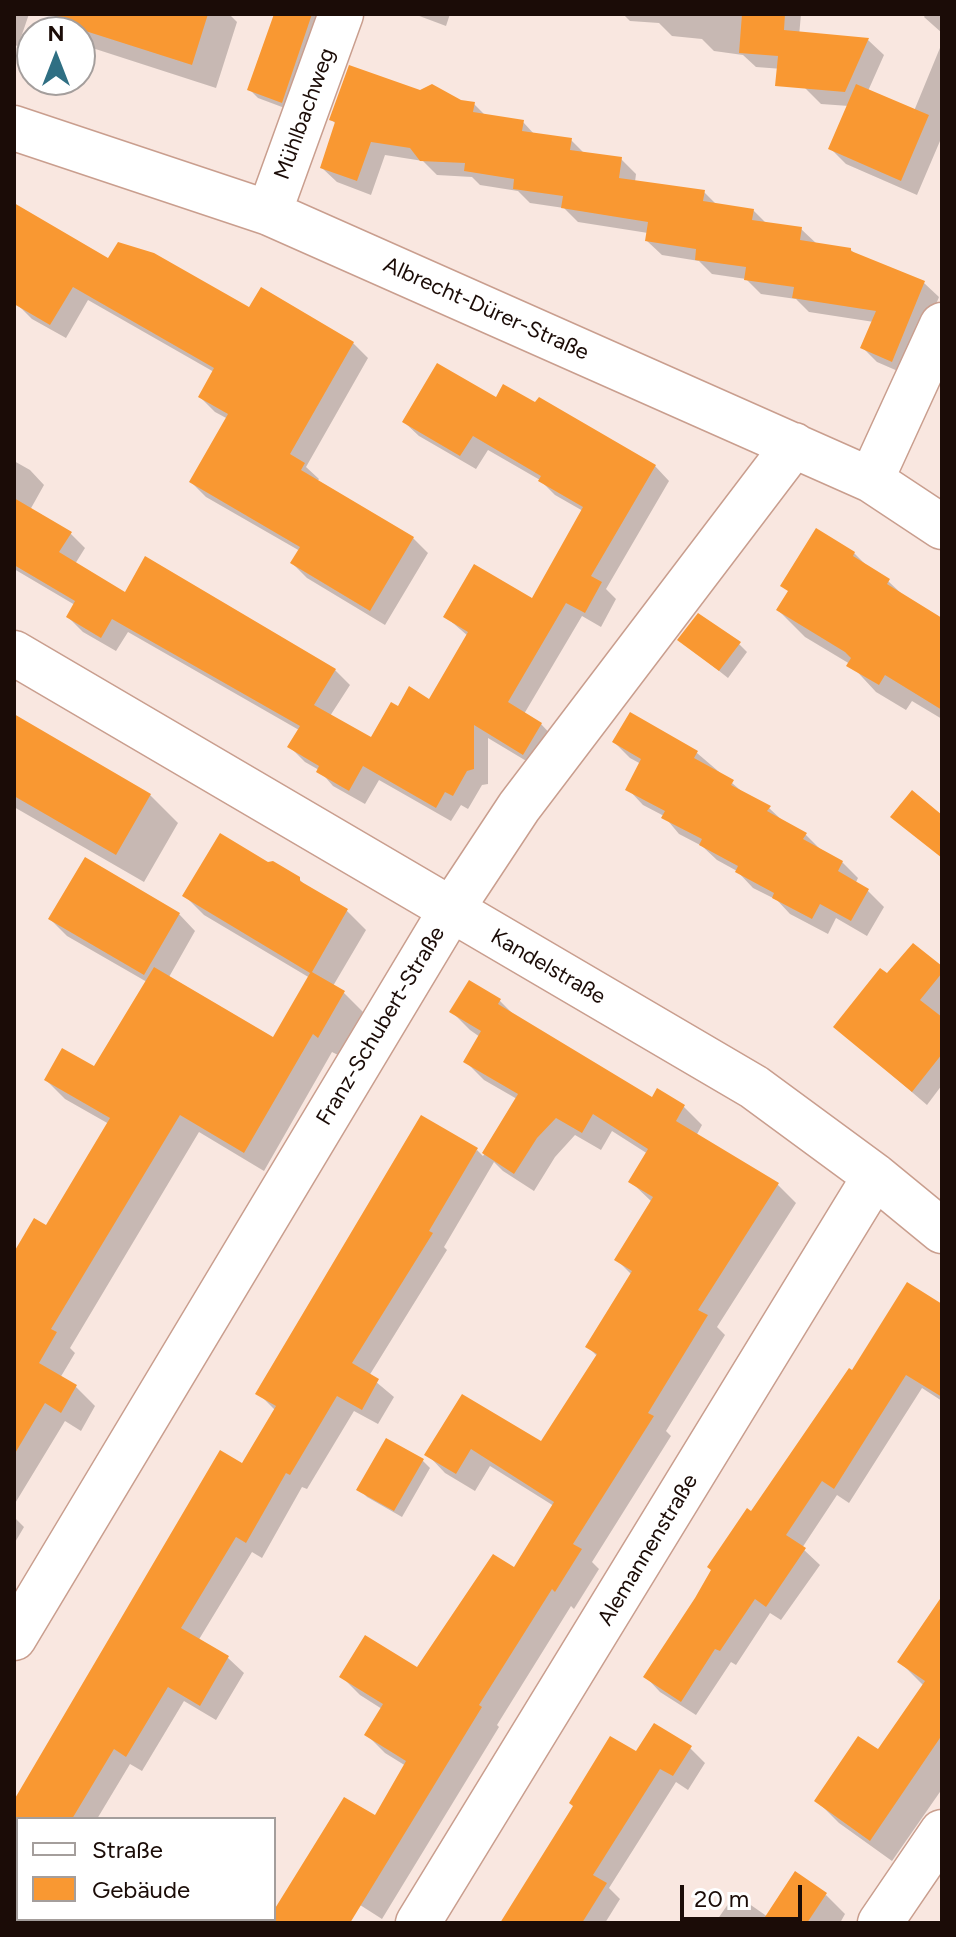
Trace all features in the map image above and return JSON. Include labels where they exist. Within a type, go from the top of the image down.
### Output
[{"type":"street","name":"Mühlbachweg","points":[[269,213],[341,14]]},
{"type":"street","name":"Albrecht-Dürer-Straße","points":[[14,128],[269,213],[871,480],[942,527]]},
{"type":"street","points":[[871,480],[942,325]]},
{"type":"street","name":"Franz-Schubert-Straße","points":[[14,1638],[451,910],[519,807],[794,445]]},
{"type":"street","name":"Kandelstraße","points":[[14,653],[754,1087],[875,1176],[942,1231]]},
{"type":"street","name":"Alemannenstraße","points":[[418,1923],[875,1176]]},
{"type":"street","points":[[880,1923],[942,1832]]},
{"type":"building","points":[[208,14],[192,65],[96,34],[96,16],[55,16]]},
{"type":"building","points":[[274,14],[312,14],[282,103],[247,90]]},
{"type":"building","points":[[742,14],[785,14],[784,30],[869,38],[845,92],[775,86],[778,56],[739,53]]},
{"type":"building","points":[[349,65],[420,90],[432,84],[461,100],[475,102],[473,112],[524,120],[522,131],[572,138],[570,150],[622,157],[619,178],[705,190],[703,201],[754,209],[752,220],[802,227],[800,240],[851,248],[851,251],[925,281],[892,362],[860,348],[876,311],[792,298],[794,287],[744,280],[746,267],[695,260],[696,249],[645,241],[648,222],[561,208],[563,196],[513,189],[514,179],[464,171],[465,163],[420,161],[410,148],[371,142],[357,181],[320,168],[335,122],[329,120]]},
{"type":"building","points":[[856,84],[929,115],[901,181],[828,149]]},
{"type":"building","points":[[14,203],[108,258],[118,242],[154,253],[249,307],[261,287],[354,342],[290,454],[305,463],[301,470],[414,537],[370,611],[290,563],[300,547],[189,482],[228,414],[198,397],[214,368],[73,287],[50,325],[14,304]]},
{"type":"building","points":[[437,363],[496,397],[503,384],[535,402],[539,397],[656,465],[591,576],[602,582],[585,613],[566,603],[508,702],[542,723],[523,755],[474,725],[474,769],[467,771],[453,796],[445,792],[436,808],[363,766],[349,791],[316,772],[319,766],[287,747],[300,726],[112,619],[101,638],[66,617],[75,601],[14,565],[14,498],[72,532],[59,552],[125,592],[145,556],[336,669],[314,705],[371,737],[391,702],[398,706],[409,686],[429,699],[468,632],[443,617],[474,564],[532,598],[583,507],[538,481],[541,476],[473,436],[460,456],[402,422]]},
{"type":"building","points":[[816,528],[890,579],[887,584],[942,618],[942,710],[885,675],[879,685],[846,666],[851,658],[845,652],[776,610],[788,591],[780,586]]},
{"type":"building","points":[[698,613],[741,642],[719,671],[677,640]]},
{"type":"building","points":[[630,712],[698,751],[694,758],[734,780],[731,785],[771,806],[767,811],[807,833],[803,839],[843,861],[838,871],[869,889],[851,921],[820,904],[812,919],[772,898],[774,893],[735,872],[738,866],[699,845],[702,839],[661,818],[665,811],[625,790],[641,759],[612,742]]},
{"type":"building","points":[[14,714],[151,794],[116,855],[14,796]]},
{"type":"building","points":[[912,790],[942,815],[942,858],[890,817]]},
{"type":"building","points":[[220,833],[300,877],[300,881],[348,909],[312,972],[345,991],[318,1038],[313,1034],[244,1153],[180,1115],[51,1329],[57,1332],[39,1363],[77,1385],[61,1413],[45,1403],[14,1455],[14,1252],[34,1218],[46,1225],[110,1118],[44,1080],[62,1048],[94,1066],[154,967],[273,1037],[310,973],[182,896]]},
{"type":"building","points":[[85,857],[180,913],[144,975],[48,919]]},
{"type":"building","points":[[913,943],[942,966],[942,973],[920,1000],[942,1017],[942,1054],[912,1092],[833,1027],[880,968],[887,973]]},
{"type":"building","points":[[469,980],[501,999],[498,1004],[652,1097],[657,1088],[685,1105],[676,1121],[779,1183],[698,1310],[708,1315],[648,1413],[654,1416],[573,1544],[582,1549],[555,1592],[552,1589],[479,1705],[482,1707],[350,1923],[266,1923],[276,1921],[276,1907],[344,1797],[375,1815],[406,1761],[364,1735],[383,1704],[339,1677],[365,1635],[417,1667],[493,1554],[514,1567],[554,1502],[471,1449],[456,1474],[424,1455],[462,1394],[541,1441],[597,1354],[585,1347],[632,1271],[614,1260],[653,1197],[628,1182],[648,1149],[593,1114],[582,1133],[556,1118],[537,1138],[514,1174],[482,1153],[518,1094],[463,1062],[481,1031],[449,1012]]},
{"type":"building","points":[[421,1115],[478,1148],[429,1231],[433,1233],[352,1363],[379,1379],[362,1410],[337,1396],[290,1475],[286,1473],[246,1543],[236,1537],[181,1628],[229,1656],[200,1706],[168,1687],[126,1757],[114,1749],[73,1817],[14,1819],[14,1800],[220,1450],[242,1463],[276,1406],[255,1394]]},
{"type":"building","points":[[907,1282],[942,1304],[942,1397],[906,1375],[834,1489],[822,1481],[786,1535],[806,1548],[766,1607],[755,1599],[720,1651],[715,1649],[681,1702],[643,1677],[695,1598],[711,1570],[707,1567],[747,1508],[751,1511],[849,1368],[852,1370]]},
{"type":"building","points":[[386,1438],[424,1459],[394,1511],[356,1490]]},
{"type":"building","points":[[942,1596],[942,1735],[870,1841],[814,1801],[858,1736],[878,1749],[925,1681],[897,1662]]},
{"type":"building","points":[[654,1723],[692,1746],[673,1776],[660,1769],[593,1875],[607,1883],[582,1923],[500,1923],[573,1806],[569,1803],[610,1736],[636,1751]]},
{"type":"building","points":[[795,1871],[827,1893],[807,1923],[761,1923]]}]
